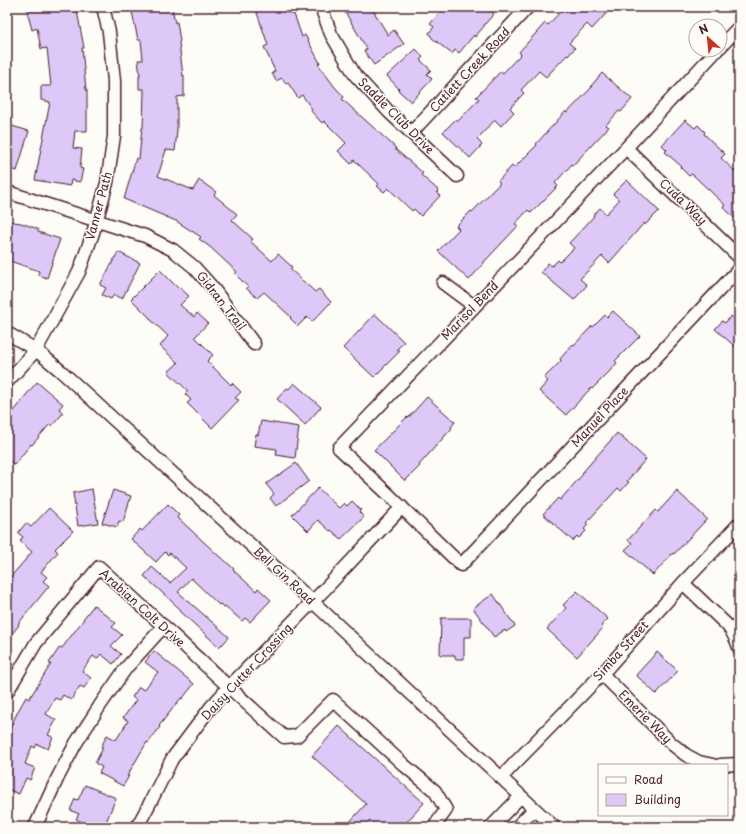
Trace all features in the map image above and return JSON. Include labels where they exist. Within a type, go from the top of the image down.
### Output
[{"type":"street","name":"Vanner Path","points":[[7,382],[36,350],[79,272],[93,233],[107,183],[114,136],[114,81],[109,32],[103,7]]},
{"type":"street","name":"Saddle Club Drive","points":[[321,7],[331,34],[356,75],[389,112],[457,176]]},
{"type":"street","name":"Catlett Creek Road","points":[[411,133],[528,7]]},
{"type":"street","points":[[728,39],[739,27]]},
{"type":"street","name":"Marisol Bend","points":[[461,565],[339,448],[626,148],[710,58]]},
{"type":"street","name":"Cuda Way","points":[[626,148],[739,257]]},
{"type":"street","name":"Gidran Trail","points":[[7,192],[145,236],[173,250],[194,267],[208,282],[254,344]]},
{"type":"street","name":"Manuel Place","points":[[461,565],[739,269]]},
{"type":"street","points":[[443,283],[474,306]]},
{"type":"street","name":"Bell Gin Road","points":[[7,333],[36,350],[62,372],[313,602],[554,827]]},
{"type":"street","name":"Daisy Cutter Crossing","points":[[137,827],[172,759],[211,707],[313,602],[402,507]]},
{"type":"street","name":"Simba Street","points":[[502,777],[602,674],[683,583],[739,524]]},
{"type":"street","name":"Arabian Colt Drive","points":[[7,692],[36,644],[99,567],[284,736],[297,736],[333,700],[404,765],[435,790],[446,810],[434,827]]},
{"type":"street","points":[[683,583],[728,626],[738,642],[739,648]]},
{"type":"street","points":[[35,827],[58,777],[76,743],[101,704],[126,668],[164,626]]},
{"type":"street","name":"Emerie Way","points":[[602,674],[672,744],[686,755],[699,762],[708,764]]},
{"type":"street","points":[[728,765],[739,764]]},
{"type":"street","points":[[491,827],[521,796]]},
{"type":"street","points":[[516,827],[534,809]]},
{"type":"building","points":[[40,7],[76,7],[84,48],[82,48],[87,90],[87,131],[75,131],[73,148],[82,149],[80,168],[83,169],[80,182],[71,180],[70,186],[35,180],[50,102],[41,100],[41,86],[51,86],[47,48],[41,49],[37,28],[32,30],[27,11]]},
{"type":"building","points":[[131,7],[172,7],[175,23],[177,22],[183,76],[184,75],[184,96],[177,97],[177,130],[175,151],[166,150],[158,176],[193,190],[199,180],[216,192],[214,195],[237,214],[232,220],[253,239],[250,241],[272,261],[278,254],[292,267],[290,269],[315,292],[319,289],[331,302],[312,322],[307,317],[298,326],[290,318],[291,317],[264,292],[257,298],[246,288],[248,287],[235,274],[237,272],[199,239],[201,237],[176,221],[124,199],[136,158],[139,159],[143,128],[144,89],[139,89],[140,76],[138,60],[143,60],[141,40],[138,40]]},
{"type":"building","points":[[255,7],[286,7],[287,13],[290,12],[291,15],[294,14],[302,37],[305,35],[320,63],[318,64],[344,97],[342,99],[423,173],[421,175],[438,190],[437,192],[440,196],[421,216],[414,209],[412,211],[388,188],[384,192],[377,186],[379,184],[354,160],[351,164],[338,151],[346,143],[324,121],[322,123],[311,111],[312,109],[302,95],[298,98],[288,83],[286,84],[282,78],[276,81],[272,73],[275,71],[264,47],[268,45]]},
{"type":"building","points":[[342,7],[371,7],[388,35],[394,30],[404,44],[374,65],[364,51],[367,49]]},
{"type":"building","points":[[433,7],[487,7],[494,14],[475,37],[474,35],[459,53],[455,50],[452,54],[432,38],[429,33],[434,27],[430,24],[440,12]]},
{"type":"building","points":[[571,7],[612,7],[592,29],[587,24],[569,43],[575,48],[546,77],[539,71],[521,90],[524,93],[510,108],[514,112],[501,126],[495,120],[477,139],[482,145],[470,158],[443,132],[456,119],[458,121],[479,99],[476,97],[501,71],[503,73],[521,54],[519,52],[545,23],[548,25],[562,10],[565,13]]},
{"type":"building","points":[[416,49],[423,57],[420,60],[431,70],[427,74],[432,79],[411,102],[398,90],[399,89],[387,76]]},
{"type":"building","points":[[602,73],[632,99],[621,112],[619,111],[606,125],[609,127],[555,183],[558,186],[531,213],[528,210],[515,224],[518,226],[469,280],[438,251],[459,229],[456,226],[500,183],[498,181],[512,166],[514,168],[537,145],[536,144],[566,111],[567,113],[592,87],[591,86]]},
{"type":"building","points":[[685,120],[695,128],[698,125],[705,132],[704,134],[725,154],[721,158],[739,175],[739,222],[723,207],[725,205],[692,174],[689,176],[680,167],[681,166],[665,152],[667,150],[662,145]]},
{"type":"building","points":[[12,126],[29,131],[17,171],[7,168],[7,143]]},
{"type":"building","points":[[627,180],[659,211],[645,225],[644,223],[609,263],[602,256],[580,279],[587,285],[574,300],[541,272],[548,263],[552,266],[558,260],[560,262],[574,248],[569,243],[600,208],[606,214],[619,200],[613,194]]},
{"type":"building","points":[[7,221],[21,223],[38,229],[38,232],[60,239],[47,278],[38,275],[39,271],[7,260]]},
{"type":"building","points":[[118,252],[140,263],[122,299],[114,295],[111,299],[102,295],[106,288],[100,285]]},
{"type":"building","points":[[160,270],[178,288],[179,287],[189,296],[180,305],[194,317],[197,313],[208,323],[195,337],[213,355],[207,361],[231,385],[232,383],[241,392],[235,398],[239,400],[212,428],[187,403],[191,400],[185,394],[188,391],[168,372],[178,363],[160,346],[168,336],[131,299]]},
{"type":"building","points":[[613,311],[640,336],[615,361],[617,363],[610,371],[592,389],[591,388],[566,415],[539,391],[548,381],[544,378],[561,361],[560,359],[573,344],[574,345],[605,315],[607,317]]},
{"type":"building","points":[[375,314],[404,342],[397,349],[400,351],[374,377],[343,348]]},
{"type":"building","points":[[731,316],[739,324],[739,350],[715,329],[722,321],[725,323]]},
{"type":"building","points":[[37,382],[63,404],[59,409],[63,413],[52,426],[50,424],[32,445],[31,444],[14,465],[7,459],[7,420]]},
{"type":"building","points":[[294,383],[321,407],[305,425],[277,399]]},
{"type":"building","points":[[427,397],[455,422],[451,427],[452,428],[419,465],[420,466],[405,481],[374,450],[407,417],[408,418]]},
{"type":"building","points":[[261,421],[299,427],[295,458],[276,455],[277,449],[254,446],[256,434],[258,435]]},
{"type":"building","points":[[617,433],[646,459],[627,481],[629,482],[621,491],[618,488],[586,523],[588,525],[584,529],[586,531],[579,538],[577,536],[573,541],[543,514],[558,498],[560,500]]},
{"type":"building","points":[[296,463],[309,481],[276,506],[270,498],[274,494],[266,484]]},
{"type":"building","points":[[318,488],[339,508],[344,503],[347,506],[352,501],[361,510],[359,512],[364,517],[341,539],[318,520],[308,531],[292,515]]},
{"type":"building","points":[[92,489],[98,523],[78,526],[73,493]]},
{"type":"building","points":[[113,490],[131,496],[123,522],[119,521],[117,527],[102,523]]},
{"type":"building","points":[[677,491],[707,519],[653,575],[625,550],[632,543],[628,540],[656,510],[658,512]]},
{"type":"building","points":[[168,504],[179,515],[177,517],[234,569],[233,570],[256,591],[258,588],[271,600],[250,622],[245,618],[242,621],[225,606],[219,605],[191,578],[178,592],[229,637],[219,647],[144,576],[152,567],[170,583],[186,568],[170,553],[168,555],[165,552],[156,562],[131,539],[140,529],[142,531]]},
{"type":"building","points":[[49,508],[73,531],[55,549],[58,552],[41,572],[47,577],[43,581],[49,586],[7,640],[7,581],[32,552],[20,541],[23,537],[18,533],[26,523],[31,527]]},
{"type":"building","points":[[577,591],[608,619],[601,626],[603,628],[577,657],[547,629],[566,608],[563,605]]},
{"type":"building","points":[[493,594],[515,626],[494,637],[473,608]]},
{"type":"building","points":[[94,605],[116,623],[112,627],[122,635],[111,646],[121,654],[113,664],[101,654],[97,659],[93,656],[82,671],[91,678],[84,688],[80,686],[71,700],[63,695],[60,700],[55,698],[46,714],[56,720],[48,735],[53,737],[48,749],[37,744],[35,748],[32,746],[25,764],[35,768],[30,780],[26,778],[19,794],[7,789],[7,735],[18,711],[26,697],[29,699],[51,664],[49,663],[60,647],[62,648]]},
{"type":"building","points":[[441,618],[471,618],[471,637],[464,637],[464,659],[455,659],[455,655],[440,655]]},
{"type":"building","points":[[154,651],[194,684],[159,726],[160,727],[148,743],[147,742],[127,776],[129,776],[123,786],[99,773],[102,767],[95,763],[103,748],[101,747],[107,735],[116,740],[128,721],[123,718],[136,700],[132,697],[139,687],[144,690],[158,672],[145,662]]},
{"type":"building","points":[[657,652],[678,671],[656,694],[636,675]]},
{"type":"building","points":[[339,726],[424,803],[402,827],[345,827],[366,804],[312,756]]},
{"type":"building","points":[[85,785],[116,798],[104,827],[92,827],[76,819],[79,814],[70,810],[75,799],[78,800]]}]
